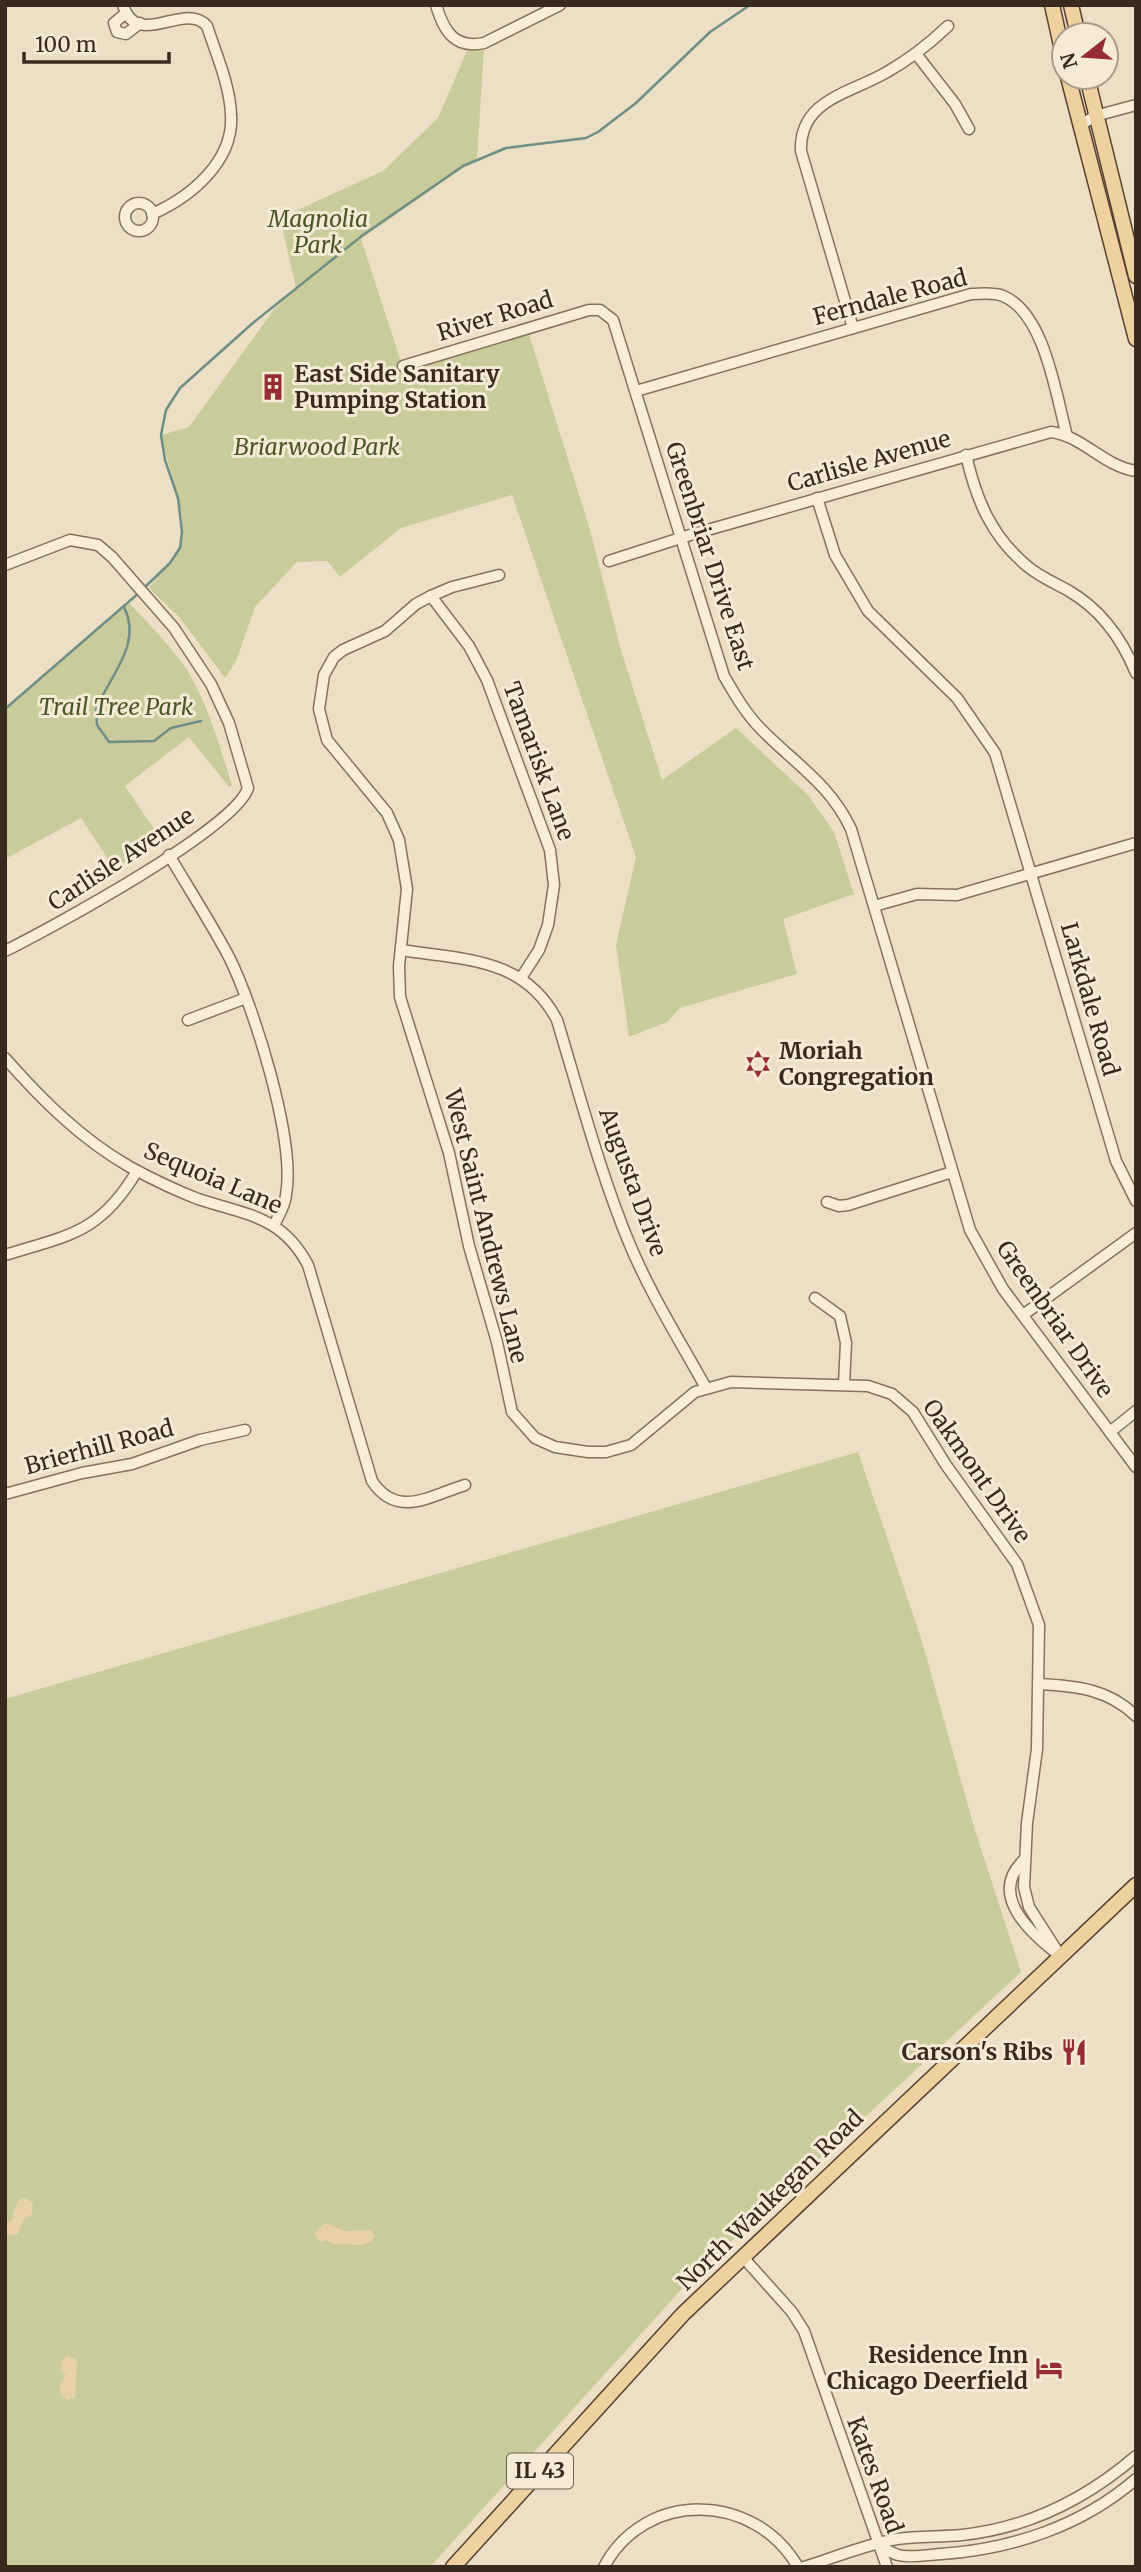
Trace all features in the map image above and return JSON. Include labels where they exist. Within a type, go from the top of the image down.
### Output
[{"type":"main road","points":[[1071,91],[1079,127],[1129,291],[1136,339]]},
{"type":"main road","points":[[1090,91],[1136,276]]},
{"type":"main road","name":"North Waukegan Road","points":[[453,2567],[683,2314],[1136,1885]]},
{"type":"street","points":[[436,5],[446,31],[459,43],[484,43],[560,5]]},
{"type":"street","points":[[140,23],[124,9],[114,23],[117,33],[126,34],[140,23],[153,23],[191,13],[201,16],[207,26],[231,114],[226,148],[211,171],[174,204],[152,214]]},
{"type":"street","points":[[853,328],[801,141],[809,120],[822,103],[859,87],[916,55],[948,26]]},
{"type":"street","points":[[916,55],[950,96],[969,129]]},
{"type":"street","points":[[1079,127],[1095,116],[1136,105]]},
{"type":"street","name":"Ferndale Road","points":[[636,391],[971,294],[1003,296],[1027,314],[1034,326],[1067,436]]},
{"type":"street","name":"River Road","points":[[403,366],[566,315],[600,310]]},
{"type":"street","name":"Greenbriar Drive East","points":[[600,310],[614,320],[724,676],[741,706],[762,730],[826,787],[846,819],[861,864]]},
{"type":"street","name":"Carlisle Avenue","points":[[609,561],[1035,435],[1051,432],[1067,436]]},
{"type":"street","points":[[1067,436],[1104,461],[1136,471]]},
{"type":"street","points":[[966,455],[974,487],[994,530],[1028,567],[1069,591],[1100,615],[1118,637],[1136,673]]},
{"type":"street","name":"Larkdale Road","points":[[817,498],[835,555],[849,582],[888,633],[957,698],[972,716],[995,753],[1116,1161],[1136,1201]]},
{"type":"street","name":"Carlisle Avenue","points":[[5,565],[55,543],[84,541],[97,545],[127,575],[191,650],[229,723],[248,788],[246,795],[225,815],[169,855],[63,923],[5,951]]},
{"type":"street","name":"West Saint Andrews Lane","points":[[499,575],[452,587],[431,596],[416,604],[385,631],[334,657],[320,694],[320,717],[327,740],[387,813],[400,840],[407,889],[398,980],[401,1006],[446,1141],[469,1246],[498,1342],[507,1398],[518,1422],[546,1444]]},
{"type":"street","name":"Tamarisk Lane","points":[[431,596],[469,646],[487,680],[550,849],[554,885],[548,925],[522,978]]},
{"type":"street","points":[[874,906],[917,894],[957,895],[1136,844]]},
{"type":"street","points":[[169,855],[229,958],[246,998],[270,1074],[285,1158],[286,1197],[274,1225]]},
{"type":"street","name":"Greenbriar Drive","points":[[861,864],[970,1230],[982,1255],[1023,1315],[1136,1467]]},
{"type":"street","points":[[401,950],[483,961],[522,978]]},
{"type":"street","name":"Augusta Drive","points":[[522,978],[542,995],[557,1020],[602,1171],[630,1245],[652,1292],[706,1388]]},
{"type":"street","points":[[188,1020],[246,998]]},
{"type":"street","name":"Sequoia Lane","points":[[5,1058],[61,1118],[137,1171],[195,1197],[263,1218],[291,1238],[308,1265],[372,1481],[385,1496],[405,1504],[466,1485]]},
{"type":"street","points":[[5,1255],[85,1230],[115,1206],[137,1171]]},
{"type":"street","points":[[827,1202],[833,1205],[848,1205],[952,1172]]},
{"type":"street","points":[[1023,1315],[1136,1233]]},
{"type":"street","points":[[815,1298],[840,1316],[846,1343],[844,1384]]},
{"type":"street","name":"Oakmont Drive","points":[[546,1444],[568,1451],[620,1449],[642,1438],[695,1392],[740,1381],[844,1384],[879,1388],[913,1412],[946,1465],[1017,1564],[1039,1625],[1037,1749],[1024,1860],[1014,1870],[1010,1885],[1019,1918],[1025,1928],[1061,1957]]},
{"type":"street","points":[[1110,1432],[1136,1411]]},
{"type":"street","name":"Brierhill Road","points":[[5,1494],[132,1464],[200,1440],[245,1430]]},
{"type":"street","points":[[1039,1684],[1071,1685],[1098,1691],[1115,1699],[1136,1716]]},
{"type":"street","name":"Kates Road","points":[[742,2256],[792,2312],[804,2331],[887,2567]]},
{"type":"street","points":[[804,2567],[895,2539],[963,2535],[1022,2522],[1069,2503],[1104,2482],[1136,2456]]},
{"type":"street","points":[[878,2545],[898,2555],[962,2553],[1003,2545],[1053,2530],[1121,2492],[1136,2479]]},
{"type":"street","points":[[604,2567],[612,2552],[642,2525],[680,2510],[697,2508],[735,2513],[752,2521],[788,2549],[798,2567]]},
{"type":"green space","name":"Briarwood Park","points":[[484,49],[477,158],[361,239],[404,371],[529,334],[591,533],[620,647],[662,780],[736,728],[808,795],[834,832],[854,894],[783,919],[797,974],[680,1008],[667,1022],[629,1037],[616,945],[636,857],[512,495],[401,528],[340,577],[327,561],[297,562],[255,607],[236,661],[225,678],[180,618],[149,588],[173,558],[182,537],[177,492],[161,435],[189,427],[275,308],[296,288],[280,218],[383,171],[438,118],[467,51]]},
{"type":"green space","name":"Trail Tree Park","points":[[129,603],[168,645],[189,673],[208,714],[232,785],[229,787],[189,737],[125,786],[162,841],[116,871],[81,818],[5,859],[5,709]]},
{"type":"green space","points":[[858,1452],[921,1638],[974,1827],[1021,1972],[689,2281],[430,2567],[5,2567],[5,1699]]},
{"type":"sand","points":[[25,2198],[33,2203],[32,2214],[23,2221],[18,2234],[5,2235],[5,2223],[11,2221],[18,2200]]},
{"type":"sand","points":[[325,2223],[344,2231],[372,2230],[375,2236],[362,2245],[336,2245],[327,2240],[320,2242],[314,2233]]},
{"type":"sand","points":[[68,2356],[77,2360],[75,2397],[68,2400],[61,2396],[60,2385],[66,2375],[60,2371],[62,2360]]},
{"type":"waterway","points":[[145,587],[170,563],[180,548],[182,532],[178,498],[165,460],[161,435],[166,410],[180,388],[254,322],[363,235],[463,166],[506,148],[586,138],[598,132],[636,103],[710,32],[750,5]]},
{"type":"waterway","points":[[5,709],[140,592]]},
{"type":"waterway","points":[[124,607],[129,621],[127,647],[96,710],[97,725],[109,742],[154,741],[171,728],[201,721]]},
{"type":"place","name":"East Side Sanitary Pumping Station","points":[[273,387]]},
{"type":"place","name":"Moriah Congregation","points":[[758,1064]]},
{"type":"place","name":"Carson's Ribs","points":[[1074,2052]]},
{"type":"place","name":"Residence Inn Chicago Deerfield","points":[[1049,2368]]},
{"type":"park label","name":"Magnolia Park","points":[[318,232]]}]
